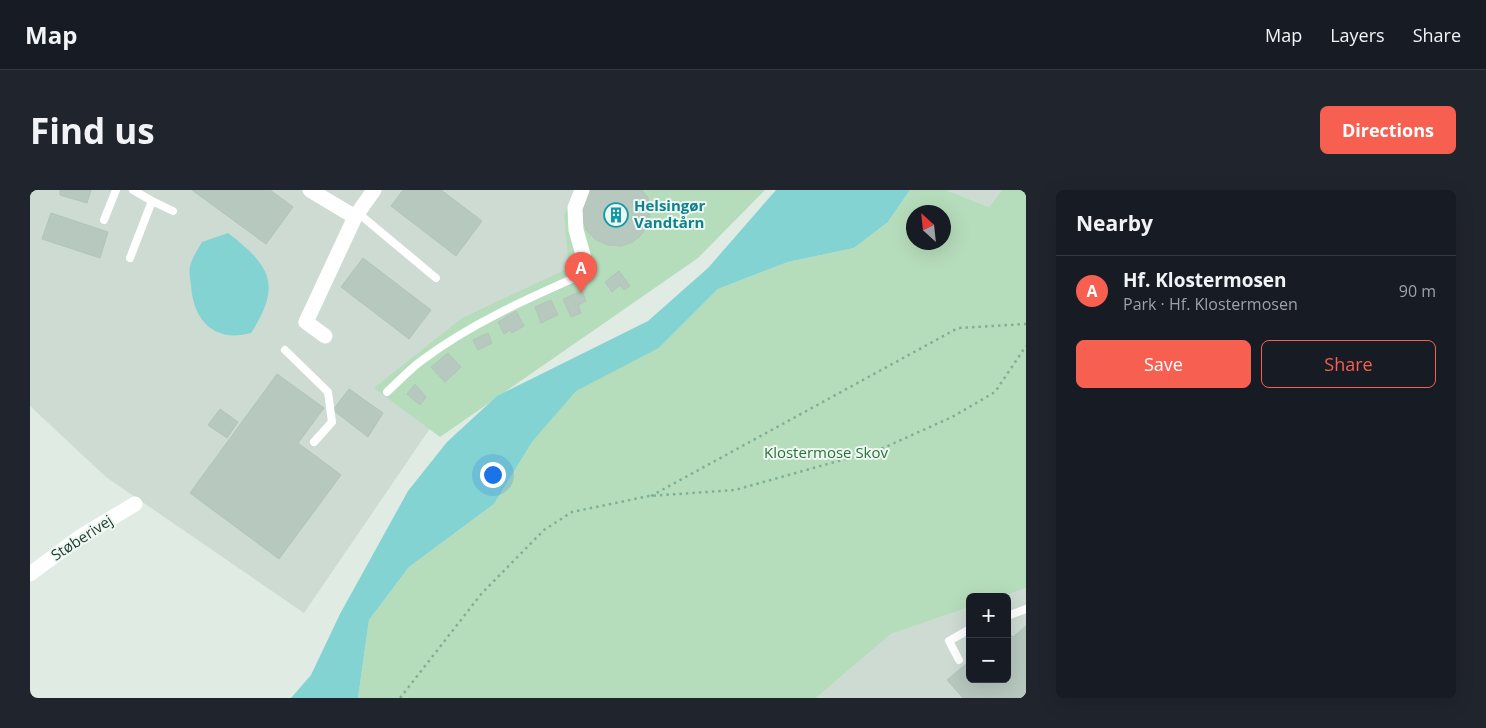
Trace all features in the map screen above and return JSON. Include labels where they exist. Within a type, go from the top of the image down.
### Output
[{"type":"street","points":[[310,190],[357,215]]},
{"type":"street","points":[[325,336],[306,322],[357,215],[374,190]]},
{"type":"street","points":[[582,190],[575,208],[576,230],[588,272]]},
{"type":"street","name":"Støberivej","points":[[30,574],[80,537],[135,504]]},
{"type":"lane","points":[[104,220],[116,190]]},
{"type":"lane","points":[[133,190],[172,211]]},
{"type":"lane","points":[[130,258],[152,200]]},
{"type":"lane","points":[[357,215],[436,278]]},
{"type":"lane","points":[[387,392],[421,361],[455,339],[520,303],[588,272]]},
{"type":"lane","points":[[285,350],[328,392],[332,422],[314,442]]},
{"type":"lane","points":[[1011,615],[1026,610]]},
{"type":"lane","points":[[959,660],[949,641],[966,632]]},
{"type":"path","points":[[650,496],[958,328],[1026,324]]},
{"type":"path","points":[[400,698],[482,593],[544,530],[572,512],[650,496],[735,490],[881,449],[952,417],[995,392],[1026,346]]},
{"type":"shaded area","points":[[30,190],[754,190],[448,402],[304,613],[106,477],[30,406]]},
{"type":"shaded area","points":[[946,190],[1002,190],[989,207]]},
{"type":"shaded area","points":[[1026,588],[1026,698],[816,698],[891,634],[966,608],[966,683],[1011,683],[1011,593]]},
{"type":"green space","points":[[576,190],[765,190],[698,258],[440,437],[374,388],[462,318],[569,268],[564,215]]},
{"type":"green space","name":"Klostermose Skov","points":[[910,190],[946,190],[989,207],[1002,190],[1026,190],[1026,588],[1011,593],[966,593],[966,608],[891,634],[816,698],[358,698],[369,620],[409,567],[494,504],[532,442],[576,390],[659,348],[718,289],[788,262],[854,248],[888,222]]},
{"type":"water","points":[[776,190],[910,190],[888,222],[854,248],[788,262],[718,289],[659,348],[576,391],[532,442],[494,504],[409,567],[369,620],[358,698],[291,698],[311,675],[340,614],[408,491],[447,442],[497,396],[648,321],[708,268]]},
{"type":"water","points":[[228,233],[254,256],[262,266],[267,277],[269,289],[267,302],[251,333],[227,335],[217,332],[201,319],[193,298],[190,268],[195,254],[202,242]]},
{"type":"building","points":[[60,190],[91,190],[87,203],[60,195]]},
{"type":"building","points":[[192,190],[270,190],[293,207],[266,244]]},
{"type":"building","points":[[403,190],[441,190],[482,221],[456,256],[391,206]]},
{"type":"building","name":"Helsingør Vandtårn","points":[[590,190],[642,190],[648,198],[650,211],[649,223],[642,234],[633,242],[621,246],[608,245],[596,240],[587,231],[582,220],[582,207]]},
{"type":"building","points":[[51,213],[108,232],[100,258],[42,239]]},
{"type":"building","points":[[363,258],[431,310],[409,339],[341,287]]},
{"type":"building","points":[[619,271],[630,286],[624,290],[620,285],[612,292],[605,282]]},
{"type":"building","points":[[582,291],[586,301],[578,305],[581,313],[571,317],[563,299]]},
{"type":"building","points":[[551,300],[558,315],[541,323],[535,307]]},
{"type":"building","points":[[516,311],[524,326],[512,333],[510,330],[504,334],[498,322]]},
{"type":"building","points":[[488,333],[492,343],[478,350],[473,340]]},
{"type":"building","points":[[448,353],[461,367],[445,382],[431,367]]},
{"type":"building","points":[[277,374],[324,408],[298,443],[341,475],[279,559],[190,493]]},
{"type":"building","points":[[415,384],[426,397],[420,405],[407,394]]},
{"type":"building","points":[[349,389],[383,413],[368,437],[333,410]]},
{"type":"building","points":[[220,409],[238,422],[227,438],[208,425]]},
{"type":"building","points":[[1026,626],[1026,698],[963,698],[947,680],[966,664],[966,683],[1011,683],[1011,635],[1013,637]]},
{"type":"place","name":"Helsingør Vandtårn","points":[[616,215]]},
{"type":"place","name":"Hf. Klostermosen","points":[[581,293]]}]
